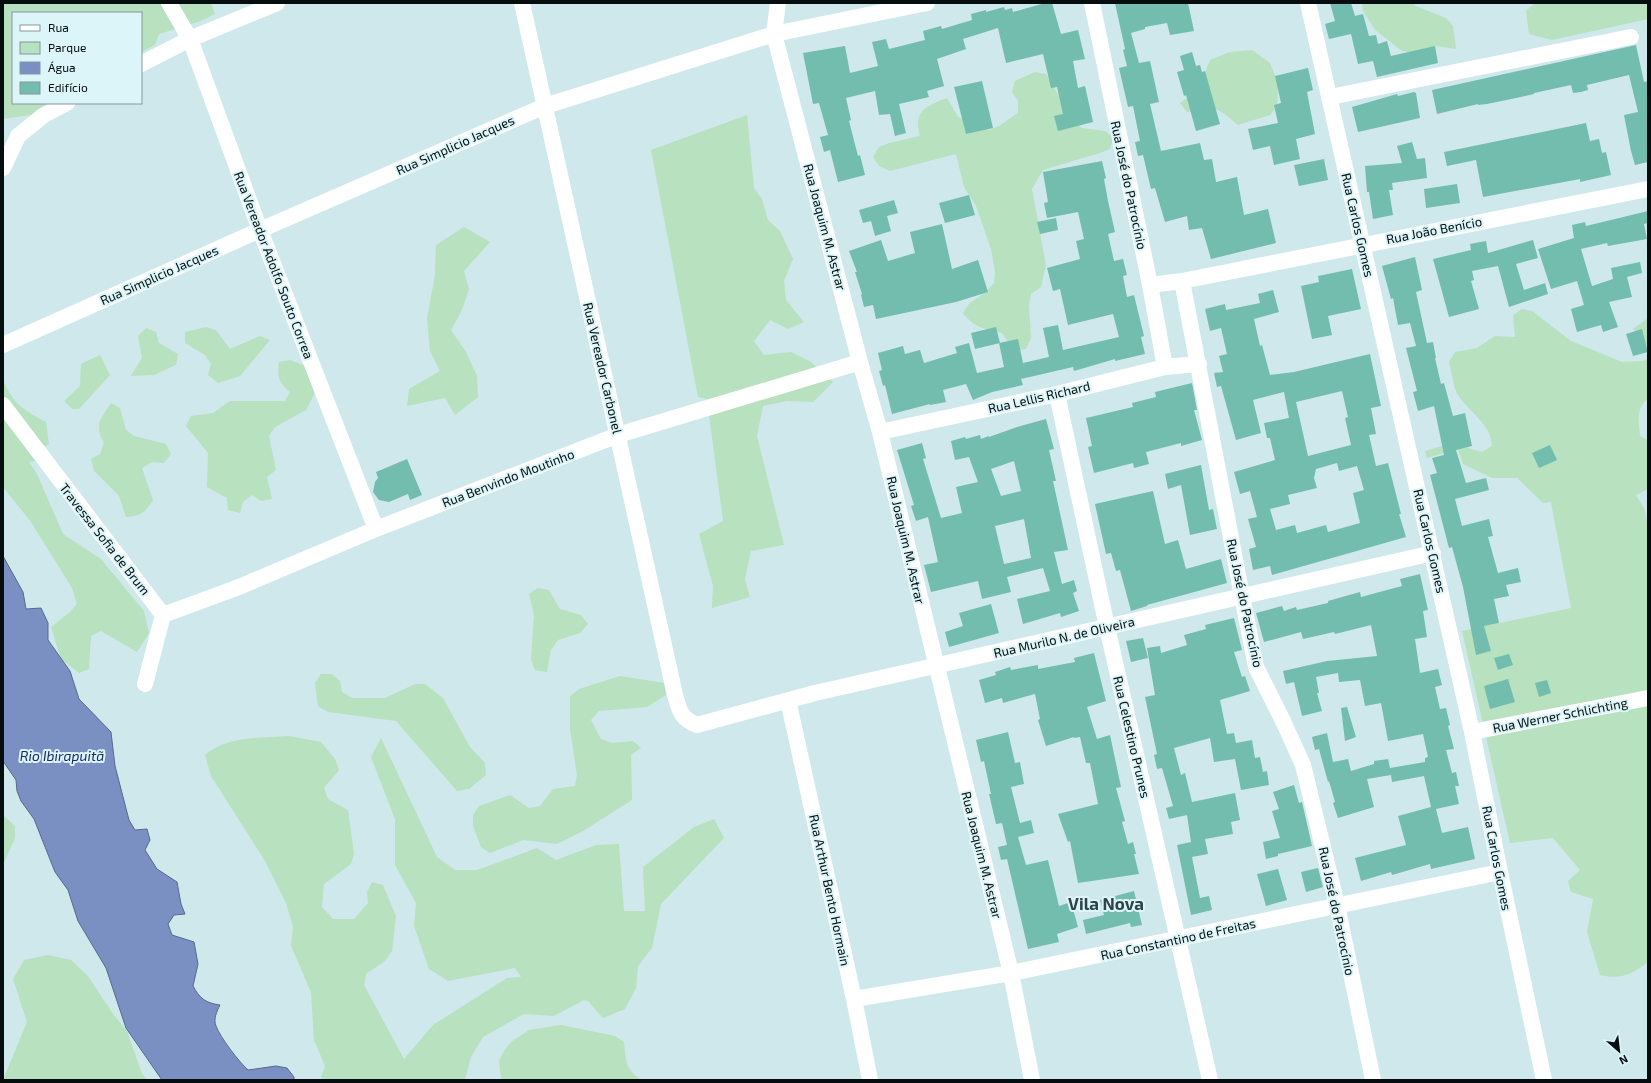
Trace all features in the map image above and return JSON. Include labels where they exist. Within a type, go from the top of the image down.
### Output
[{"type":"street","name":"Rua Vereador Adolfo Souto Correa","points":[[169,3],[190,39],[260,230],[376,529]]},
{"type":"street","points":[[142,63],[190,39],[277,3]]},
{"type":"street","name":"Rua Vereador Carbonel","points":[[522,3],[674,695],[681,714],[688,722],[697,725]]},
{"type":"street","name":"Rua Joaquim M. Astrar","points":[[778,3],[774,34],[860,362],[880,432],[935,665],[1011,973],[1032,1080]]},
{"type":"street","name":"Rua Simplicio Jacques","points":[[3,345],[260,230],[544,106],[774,34],[927,3]]},
{"type":"street","name":"Rua José do Patrocínio","points":[[1092,3],[1150,285],[1165,367]]},
{"type":"street","name":"Rua Carlos Gomes","points":[[1308,3],[1472,732],[1544,1080]]},
{"type":"street","points":[[1330,97],[1631,37]]},
{"type":"street","points":[[3,168],[18,136],[44,115],[65,104]]},
{"type":"street","name":"Rua João Benício","points":[[1150,285],[1648,189]]},
{"type":"street","name":"Rua José do Patrocínio","points":[[1182,280],[1256,667],[1303,765],[1337,905],[1373,1080]]},
{"type":"street","name":"Rua Benvindo Moutinho","points":[[163,615],[239,587],[376,529],[618,435],[860,362]]},
{"type":"street","name":"Rua Lellis Richard","points":[[880,432],[1057,394],[1165,367],[1198,364]]},
{"type":"street","name":"Rua Celestino Prunes","points":[[1057,394],[1107,627],[1210,1080]]},
{"type":"street","name":"Travessa Sofia de Brum","points":[[3,405],[163,615]]},
{"type":"street","name":"Rua Murilo N. de Oliveira","points":[[697,725],[788,700],[935,665],[1432,553]]},
{"type":"street","points":[[145,684],[163,615]]},
{"type":"street","name":"Rua Werner Schlichting","points":[[1472,732],[1648,698]]},
{"type":"street","name":"Rua Arthur Bento Hormain","points":[[788,700],[854,1000],[870,1080]]},
{"type":"street","name":"Rua Constantino de Freitas","points":[[854,1000],[1011,973],[1500,872]]},
{"type":"green space","points":[[3,3],[211,3],[215,14],[201,21],[159,34],[155,45],[142,52],[142,12],[12,12],[12,104],[50,104],[37,114],[3,119]]},
{"type":"green space","points":[[1362,3],[1413,3],[1416,6],[1446,18],[1453,26],[1456,49],[1436,46],[1414,53],[1402,51],[1375,30],[1363,11]]},
{"type":"green space","points":[[1535,3],[1648,3],[1648,19],[1552,40],[1529,34],[1526,11]]},
{"type":"green space","points":[[1252,50],[1270,63],[1278,83],[1277,106],[1270,115],[1238,125],[1215,109],[1187,112],[1180,103],[1198,90],[1210,60],[1230,52]]},
{"type":"green space","points":[[1035,72],[1046,74],[1073,120],[1082,128],[1105,131],[1114,138],[1110,149],[1043,170],[1032,189],[1046,265],[1041,287],[1031,294],[1029,305],[1031,338],[1026,349],[1014,351],[1002,333],[976,325],[963,313],[969,304],[987,291],[994,283],[995,272],[991,249],[976,206],[964,187],[956,154],[890,171],[879,166],[873,157],[879,147],[889,143],[920,136],[918,121],[920,115],[927,107],[947,98],[958,117],[989,130],[999,126],[1018,113],[1018,101],[1012,92],[1015,81]]},
{"type":"green space","points":[[747,115],[754,188],[762,199],[768,220],[780,231],[793,259],[784,281],[786,300],[804,322],[788,329],[770,320],[754,341],[764,355],[791,352],[811,362],[833,382],[813,402],[787,401],[763,406],[757,436],[784,545],[751,551],[745,579],[750,597],[712,608],[713,586],[699,534],[723,521],[707,399],[698,397],[651,150]]},
{"type":"green space","points":[[464,227],[490,242],[464,271],[469,289],[462,310],[451,330],[466,352],[477,376],[478,397],[455,415],[445,398],[407,406],[409,389],[440,371],[430,351],[427,318],[435,275],[436,245]]},
{"type":"green space","points":[[1522,309],[1532,311],[1571,341],[1622,362],[1644,361],[1648,358],[1648,399],[1639,411],[1639,421],[1640,436],[1648,440],[1648,489],[1636,495],[1644,508],[1648,523],[1648,962],[1631,973],[1614,977],[1600,975],[1587,932],[1593,899],[1571,892],[1568,881],[1580,870],[1553,838],[1510,843],[1462,631],[1571,608],[1551,502],[1543,503],[1517,478],[1492,478],[1463,464],[1458,449],[1427,458],[1425,451],[1465,439],[1468,448],[1482,452],[1492,446],[1491,438],[1484,425],[1456,392],[1449,362],[1455,352],[1477,348],[1495,336],[1515,337],[1513,315]]},
{"type":"green space","points":[[1648,318],[1648,347],[1633,329]]},
{"type":"green space","points":[[206,327],[216,330],[230,349],[260,336],[270,340],[240,376],[218,383],[208,375],[211,364],[205,355],[185,343],[185,332]]},
{"type":"green space","points":[[146,328],[156,332],[159,343],[178,354],[176,365],[154,375],[131,376],[142,358],[138,336]]},
{"type":"green space","points":[[100,355],[110,375],[79,409],[72,409],[64,401],[80,386],[81,364]]},
{"type":"green space","points":[[290,360],[310,368],[317,389],[306,410],[275,427],[269,436],[276,470],[267,477],[272,499],[261,501],[252,495],[243,502],[240,513],[228,510],[227,498],[207,487],[208,453],[186,426],[191,416],[213,413],[230,401],[285,401],[290,392],[279,379],[279,362]]},
{"type":"green space","points":[[3,380],[11,395],[20,406],[46,422],[49,444],[39,450],[36,461],[29,462],[37,474],[63,534],[101,559],[144,611],[149,633],[137,652],[101,631],[91,636],[89,669],[79,673],[61,659],[51,627],[69,613],[77,604],[72,588],[31,522],[3,487]]},
{"type":"green space","points":[[111,403],[120,408],[126,430],[134,436],[166,444],[171,454],[164,463],[152,462],[142,468],[153,500],[142,513],[136,516],[126,517],[119,496],[94,471],[91,459],[100,454],[104,443],[99,431],[99,426],[101,418]]},
{"type":"green space","points":[[538,588],[549,590],[560,609],[581,615],[588,624],[580,633],[558,640],[551,650],[547,672],[535,670],[531,660],[534,615],[529,594]]},
{"type":"green space","points":[[321,674],[332,674],[340,681],[342,692],[352,698],[385,698],[415,684],[425,684],[443,698],[470,747],[485,763],[486,775],[469,789],[457,791],[396,721],[328,712],[318,706],[315,683]]},
{"type":"green space","points":[[620,676],[664,683],[666,695],[647,707],[599,711],[591,720],[601,739],[612,743],[633,741],[641,748],[631,755],[632,800],[583,831],[557,844],[523,840],[490,853],[481,847],[473,826],[473,815],[479,806],[510,795],[529,808],[540,806],[553,789],[575,786],[577,775],[570,729],[570,696],[579,689]]},
{"type":"green space","points":[[289,736],[321,742],[335,759],[339,770],[324,788],[328,799],[348,810],[354,854],[351,864],[324,884],[322,907],[333,919],[354,919],[368,903],[367,892],[372,882],[383,885],[396,916],[392,951],[385,961],[366,974],[364,985],[404,1059],[433,1025],[507,978],[521,977],[515,968],[448,981],[429,969],[414,926],[416,903],[395,865],[395,819],[371,757],[381,738],[437,857],[455,870],[477,870],[537,848],[556,860],[596,845],[619,844],[624,911],[645,911],[643,867],[694,827],[714,819],[724,838],[661,904],[652,948],[638,966],[636,988],[625,1009],[603,1018],[588,1001],[584,1000],[554,1016],[524,1014],[483,1037],[471,1057],[465,1080],[322,1080],[321,1077],[325,1066],[314,1040],[311,992],[291,946],[293,927],[286,903],[265,861],[211,776],[205,755],[223,744],[234,741]]},
{"type":"green space","points":[[3,815],[15,826],[15,838],[3,865]]},
{"type":"green space","points":[[48,955],[71,960],[88,976],[113,1014],[127,1031],[142,1074],[148,1080],[3,1080],[27,1022],[13,979],[24,960]]},
{"type":"green space","points":[[561,1025],[615,1036],[624,1042],[627,1064],[632,1072],[641,1080],[501,1080],[499,1061],[511,1042],[529,1030]]},
{"type":"water","name":"Rio Ibirapuitã","points":[[3,556],[23,592],[26,609],[41,608],[48,623],[48,640],[70,671],[79,699],[111,732],[115,766],[129,820],[135,830],[147,829],[150,840],[145,850],[157,869],[177,882],[181,904],[185,914],[174,915],[168,924],[172,935],[194,942],[198,964],[193,986],[204,1000],[220,1005],[215,1018],[216,1026],[230,1049],[248,1070],[276,1066],[287,1068],[294,1077],[294,1080],[162,1080],[126,1028],[106,968],[78,921],[68,890],[55,872],[34,819],[21,801],[17,791],[16,780],[3,761]]},
{"type":"building","points":[[1045,3],[1052,3],[1061,34],[1078,30],[1085,59],[1073,61],[1078,88],[1085,86],[1093,122],[1058,131],[1054,116],[1063,114],[1057,87],[1051,88],[1043,54],[1006,63],[998,28],[963,39],[966,49],[937,59],[944,86],[927,91],[929,97],[899,104],[906,133],[895,136],[890,114],[879,115],[875,91],[846,98],[851,120],[849,121],[858,156],[860,155],[865,175],[838,182],[830,150],[824,152],[820,137],[828,135],[819,103],[813,104],[803,53],[845,46],[850,73],[878,66],[872,42],[886,39],[889,49],[925,40],[923,31],[941,26],[942,29],[972,20],[971,14],[1004,7],[1005,10],[1012,8],[1013,12]]},
{"type":"building","points":[[1115,3],[1188,3],[1194,31],[1170,35],[1167,23],[1145,27],[1145,29],[1131,33],[1139,63],[1150,61],[1159,102],[1150,104],[1161,151],[1200,143],[1204,160],[1212,159],[1216,182],[1237,177],[1244,215],[1268,209],[1276,243],[1211,259],[1202,228],[1189,230],[1187,216],[1165,222],[1155,188],[1151,189],[1143,155],[1138,156],[1135,142],[1140,141],[1133,106],[1128,107],[1119,68],[1127,66],[1123,50],[1125,49]]},
{"type":"building","points":[[1330,3],[1351,3],[1355,16],[1363,14],[1369,36],[1376,35],[1378,44],[1387,41],[1391,56],[1435,46],[1438,63],[1377,77],[1373,61],[1358,64],[1351,34],[1329,39],[1325,24],[1335,21]]},
{"type":"building","points":[[1636,45],[1644,82],[1648,81],[1648,162],[1635,165],[1631,151],[1624,115],[1638,112],[1629,75],[1587,85],[1588,90],[1581,92],[1573,93],[1571,85],[1437,114],[1432,90]]},
{"type":"building","points":[[1192,52],[1196,66],[1200,65],[1202,72],[1205,71],[1220,124],[1196,131],[1186,95],[1184,96],[1177,72],[1184,70],[1180,56]]},
{"type":"building","points":[[1308,68],[1313,90],[1307,92],[1315,134],[1296,139],[1300,159],[1274,165],[1270,146],[1253,150],[1248,129],[1278,123],[1274,105],[1281,103],[1275,76]]},
{"type":"building","points":[[982,81],[993,128],[966,134],[954,87]]},
{"type":"building","points":[[1414,92],[1416,93],[1420,118],[1358,132],[1352,107],[1397,94],[1398,96]]},
{"type":"building","points":[[1586,123],[1590,141],[1599,139],[1602,153],[1606,152],[1611,175],[1580,182],[1580,179],[1483,197],[1476,160],[1447,166],[1444,152]]},
{"type":"building","points":[[1412,142],[1417,159],[1425,158],[1427,178],[1392,183],[1393,190],[1389,190],[1393,215],[1373,219],[1369,192],[1367,192],[1365,166],[1402,163],[1397,146]]},
{"type":"building","points":[[1324,159],[1328,180],[1299,186],[1294,165]]},
{"type":"building","points":[[1102,161],[1106,178],[1104,179],[1108,201],[1115,232],[1108,234],[1114,261],[1123,259],[1127,275],[1123,276],[1127,297],[1134,295],[1144,336],[1141,337],[1145,354],[1115,361],[1115,359],[1074,371],[1073,367],[1021,379],[1023,385],[992,392],[973,400],[966,384],[943,390],[946,402],[930,404],[892,414],[885,385],[883,386],[879,371],[882,370],[878,353],[903,346],[905,354],[920,350],[924,363],[957,353],[955,347],[969,343],[977,373],[1004,367],[999,343],[1018,339],[1023,363],[1049,357],[1043,328],[1058,325],[1063,350],[1119,337],[1113,314],[1068,325],[1060,289],[1053,291],[1047,268],[1080,259],[1076,241],[1084,239],[1078,212],[1047,218],[1044,203],[1048,202],[1043,172]]},
{"type":"building","points":[[1457,184],[1460,203],[1426,208],[1424,189]]},
{"type":"building","points":[[969,195],[975,215],[945,223],[939,203]]},
{"type":"building","points":[[894,200],[898,213],[887,216],[891,231],[875,236],[871,221],[863,223],[859,210]]},
{"type":"building","points":[[1648,211],[1648,223],[1644,224],[1647,239],[1608,246],[1607,243],[1581,249],[1592,286],[1613,279],[1611,268],[1640,262],[1642,273],[1627,277],[1632,297],[1609,302],[1618,327],[1603,332],[1601,325],[1577,332],[1571,309],[1584,305],[1577,281],[1551,289],[1538,249],[1574,238],[1572,225],[1585,222],[1586,226]]},
{"type":"building","points":[[1056,218],[1058,230],[1040,234],[1037,222]]},
{"type":"building","points":[[942,224],[952,269],[978,260],[988,292],[956,302],[876,319],[873,305],[864,307],[862,294],[855,272],[857,272],[849,251],[881,240],[888,261],[915,253],[910,232]]},
{"type":"building","points":[[1533,240],[1538,258],[1516,264],[1524,290],[1545,283],[1548,294],[1509,307],[1498,266],[1472,271],[1474,280],[1471,281],[1479,309],[1449,317],[1433,259],[1471,250],[1470,244],[1486,241],[1488,253]]},
{"type":"building","points":[[1415,257],[1422,290],[1416,292],[1427,343],[1433,342],[1441,384],[1444,383],[1453,416],[1465,413],[1472,446],[1456,450],[1466,483],[1486,478],[1489,490],[1455,499],[1462,526],[1489,519],[1493,536],[1488,537],[1498,573],[1518,568],[1521,582],[1506,585],[1509,596],[1494,599],[1499,623],[1484,626],[1491,651],[1476,655],[1463,587],[1452,547],[1449,548],[1430,475],[1437,473],[1432,458],[1444,455],[1434,406],[1418,411],[1413,392],[1417,391],[1406,348],[1416,346],[1410,323],[1398,325],[1393,298],[1391,299],[1382,266]]},
{"type":"building","points":[[1352,269],[1361,309],[1328,316],[1332,335],[1312,339],[1301,286],[1319,282],[1318,276]]},
{"type":"building","points":[[1273,290],[1279,312],[1254,319],[1260,346],[1262,345],[1270,375],[1294,372],[1370,354],[1381,406],[1371,408],[1376,434],[1369,435],[1376,466],[1388,463],[1401,514],[1399,514],[1406,537],[1272,575],[1270,566],[1253,570],[1249,549],[1256,547],[1248,519],[1257,517],[1250,491],[1240,494],[1234,472],[1275,460],[1270,438],[1267,438],[1264,423],[1289,418],[1284,392],[1253,400],[1261,433],[1236,440],[1221,386],[1217,387],[1214,373],[1223,372],[1219,356],[1227,354],[1221,328],[1210,331],[1205,309],[1225,304],[1226,310],[1260,303],[1258,294]],"holes":[[[1342,391],[1348,417],[1345,418],[1351,445],[1308,456],[1296,402]],[[1337,463],[1339,471],[1357,466],[1364,490],[1353,493],[1360,523],[1328,532],[1326,525],[1297,533],[1295,525],[1276,530],[1270,509],[1290,504],[1288,495],[1317,488],[1314,478],[1316,469]]]},
{"type":"building","points":[[996,327],[1000,343],[975,349],[971,333]]},
{"type":"building","points":[[1642,329],[1648,352],[1633,356],[1626,334]]},
{"type":"building","points":[[1192,383],[1197,410],[1194,410],[1202,440],[1181,446],[1181,443],[1146,452],[1149,464],[1134,468],[1133,463],[1094,473],[1088,447],[1092,446],[1086,418],[1133,407],[1132,403],[1156,397],[1155,392]]},
{"type":"building","points":[[1046,419],[1054,449],[1049,450],[1056,481],[1053,481],[1068,550],[1054,552],[1062,584],[1074,580],[1077,591],[1073,593],[1079,611],[1061,617],[1060,613],[1023,624],[1017,599],[1050,591],[1043,568],[1007,577],[1011,592],[982,599],[978,581],[931,592],[924,565],[938,562],[928,517],[916,521],[911,506],[914,505],[897,450],[922,443],[926,458],[923,459],[941,518],[962,513],[956,487],[978,482],[969,457],[955,460],[951,441],[980,435],[981,439]],"holes":[[[1014,461],[1021,491],[1001,496],[991,469]],[[1024,519],[1031,558],[1004,564],[995,526]]]},
{"type":"building","points":[[1550,445],[1557,460],[1539,468],[1532,453]]},
{"type":"building","points":[[407,459],[422,495],[410,500],[408,494],[389,502],[379,500],[373,492],[375,482],[378,478],[376,472]]},
{"type":"building","points":[[1201,465],[1209,510],[1213,509],[1217,529],[1190,535],[1181,485],[1168,489],[1165,474]]},
{"type":"building","points":[[1153,491],[1165,544],[1178,540],[1186,569],[1221,559],[1227,583],[1147,605],[1131,611],[1120,570],[1116,571],[1111,553],[1106,554],[1095,504]]},
{"type":"building","points":[[1420,574],[1428,610],[1423,611],[1427,637],[1415,639],[1420,673],[1438,669],[1442,685],[1435,687],[1440,709],[1446,708],[1450,725],[1448,726],[1454,749],[1446,750],[1452,773],[1456,772],[1459,786],[1455,786],[1459,804],[1436,809],[1442,833],[1468,827],[1475,859],[1431,869],[1430,864],[1392,875],[1391,872],[1361,881],[1355,858],[1406,845],[1398,816],[1431,807],[1424,776],[1392,782],[1391,775],[1367,779],[1374,807],[1338,818],[1333,803],[1335,802],[1319,749],[1315,750],[1312,737],[1327,733],[1333,762],[1348,759],[1351,771],[1374,764],[1374,761],[1388,759],[1390,768],[1425,762],[1425,758],[1428,757],[1423,734],[1388,741],[1381,703],[1365,706],[1360,680],[1339,682],[1338,673],[1316,677],[1319,693],[1317,693],[1322,711],[1302,716],[1294,682],[1286,684],[1283,671],[1327,661],[1377,656],[1371,625],[1335,634],[1334,632],[1303,639],[1301,632],[1264,642],[1256,613],[1282,606],[1284,611],[1296,607],[1297,610],[1328,603],[1328,601],[1360,592],[1361,597],[1402,586],[1400,579]]},
{"type":"building","points":[[991,604],[999,633],[949,647],[945,632],[963,626],[959,613]]},
{"type":"building","points":[[1234,618],[1242,650],[1234,652],[1242,677],[1245,676],[1250,691],[1220,700],[1227,734],[1234,733],[1236,743],[1252,740],[1255,758],[1260,757],[1263,772],[1267,771],[1269,785],[1241,790],[1235,759],[1214,762],[1210,738],[1174,748],[1181,775],[1185,773],[1192,802],[1235,793],[1240,820],[1231,822],[1233,834],[1205,839],[1208,854],[1192,857],[1200,898],[1209,896],[1212,910],[1191,915],[1177,845],[1191,842],[1187,815],[1169,819],[1166,808],[1173,806],[1162,768],[1157,769],[1154,755],[1157,754],[1145,697],[1155,695],[1147,648],[1160,646],[1161,653],[1187,645],[1184,635],[1206,629],[1205,625]]},
{"type":"building","points":[[1143,638],[1148,658],[1131,662],[1126,641]]},
{"type":"building","points":[[1094,653],[1106,701],[1087,707],[1097,739],[1110,735],[1121,787],[1116,788],[1125,821],[1122,822],[1128,844],[1133,842],[1136,854],[1134,854],[1139,874],[1078,883],[1070,841],[1068,842],[1058,814],[1098,804],[1090,763],[1086,763],[1080,737],[1074,737],[1046,746],[1038,720],[1040,719],[1035,694],[1003,703],[1002,698],[985,703],[979,680],[996,675],[995,672],[1010,667],[1011,670],[1038,665],[1038,669],[1075,662],[1074,658]]},
{"type":"building","points":[[1509,654],[1513,665],[1498,670],[1494,658]]},
{"type":"building","points":[[1508,679],[1515,702],[1490,709],[1484,686]]},
{"type":"building","points":[[1547,680],[1551,693],[1539,697],[1535,683]]},
{"type":"building","points":[[1347,707],[1356,737],[1345,741],[1341,708]]},
{"type":"building","points":[[1008,732],[1015,763],[1020,762],[1024,784],[1011,787],[1020,823],[1031,820],[1034,833],[1018,837],[1026,865],[1048,860],[1059,906],[1071,902],[1078,927],[1057,934],[1059,942],[1028,949],[1007,859],[1001,860],[998,847],[1007,845],[1002,823],[996,824],[989,794],[991,794],[984,761],[981,762],[976,740]]},
{"type":"building","points":[[1294,785],[1299,803],[1302,802],[1312,846],[1278,854],[1278,856],[1266,859],[1263,842],[1280,838],[1272,811],[1279,809],[1273,792]]},
{"type":"building","points":[[1318,868],[1323,887],[1306,892],[1301,872]]},
{"type":"building","points":[[1278,869],[1287,900],[1266,906],[1257,874]]},
{"type":"building","points":[[1134,891],[1142,925],[1131,927],[1130,923],[1086,934],[1083,920],[1104,915],[1100,900]]},
{"type":"district","name":"Vila Nova","points":[[1106,904]]}]
